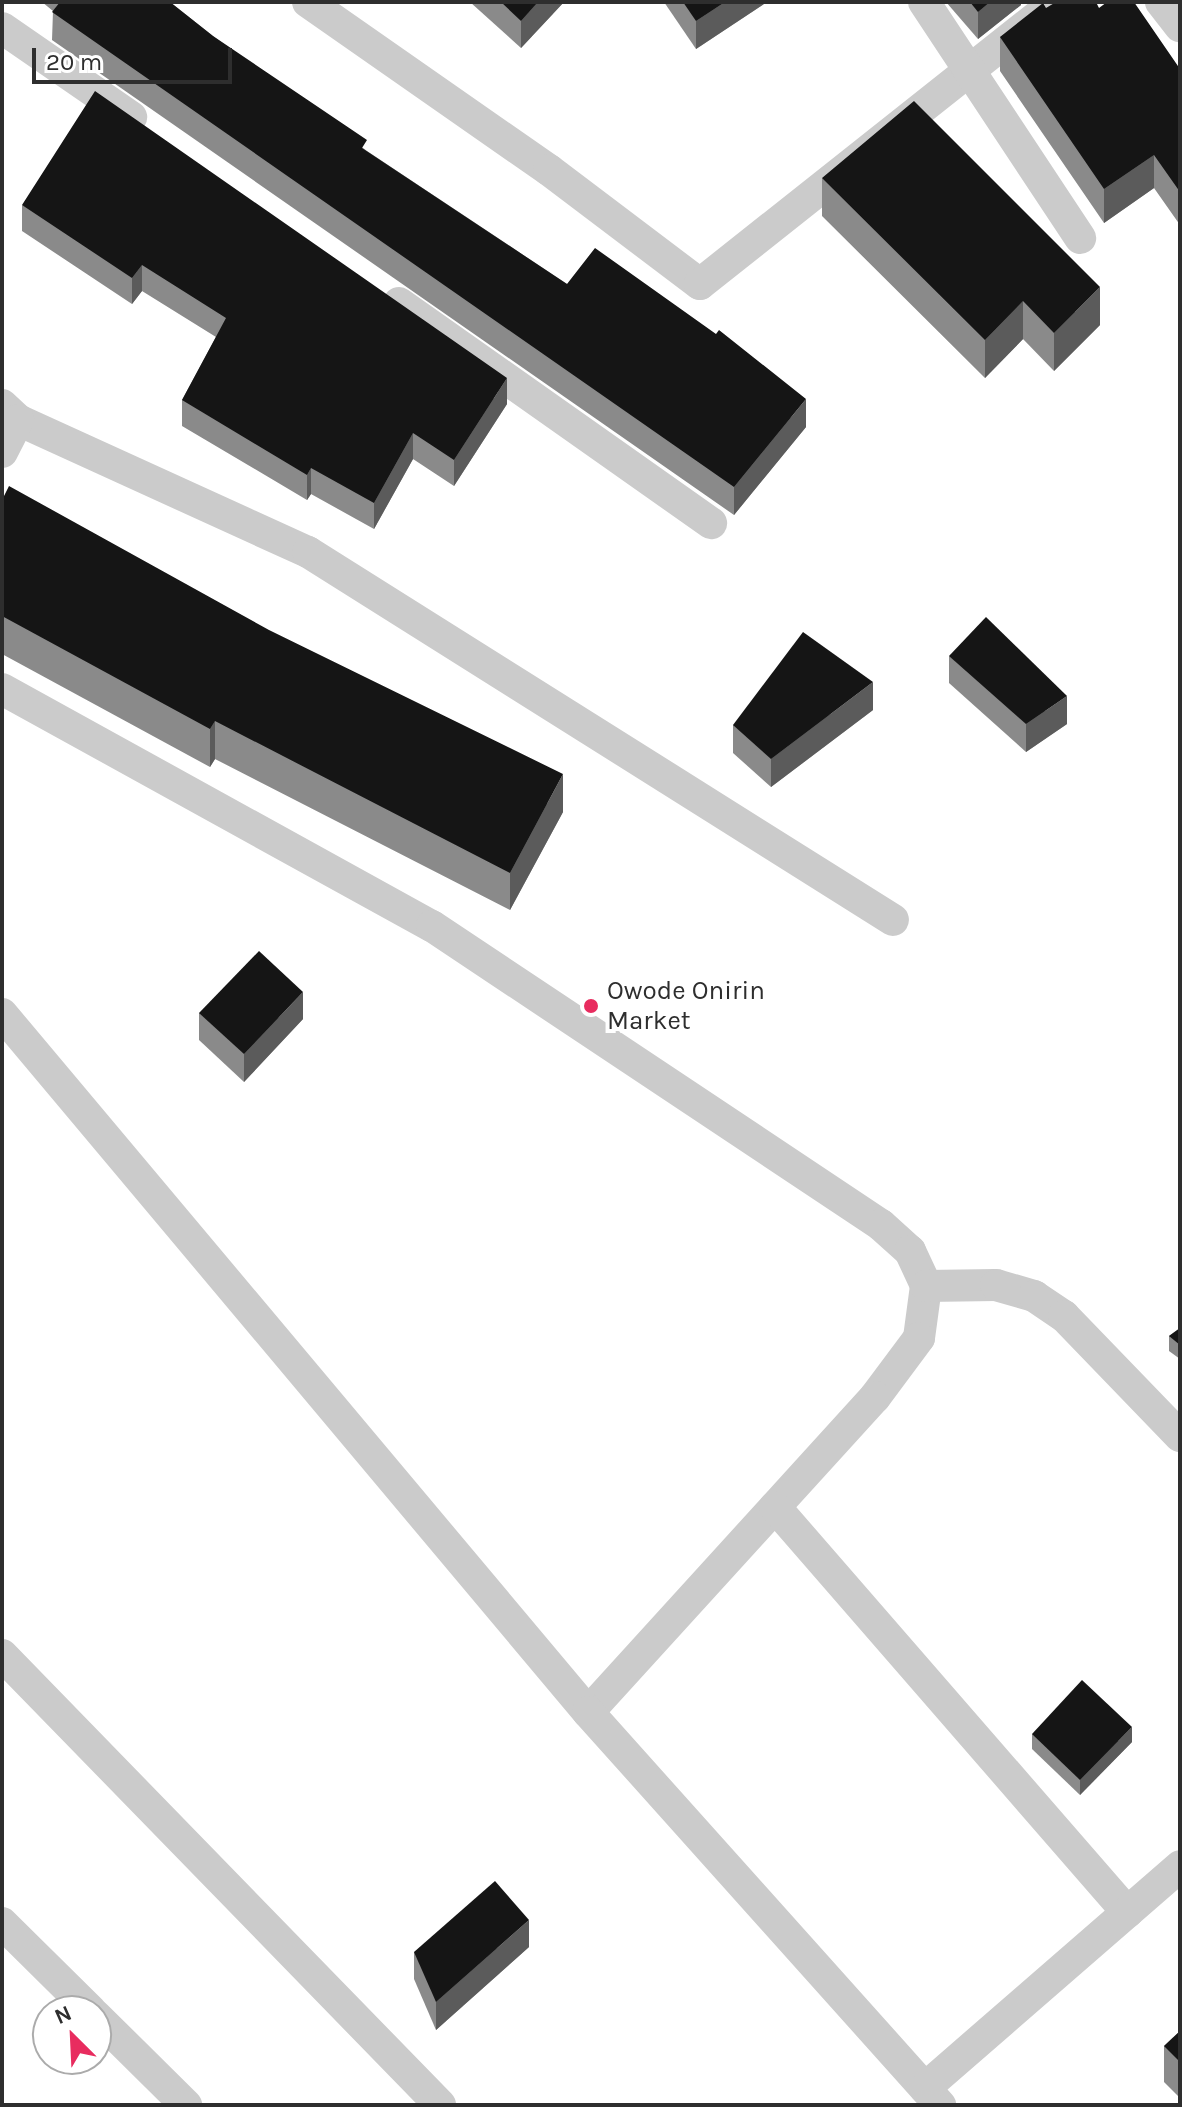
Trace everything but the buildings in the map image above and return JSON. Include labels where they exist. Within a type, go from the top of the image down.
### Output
[{"type":"lane","points":[[308,2],[549,170],[700,284],[1056,2]]},
{"type":"lane","points":[[924,2],[971,68],[1080,238]]},
{"type":"lane","points":[[1161,2],[1180,26]]},
{"type":"lane","points":[[2,28],[156,135]]},
{"type":"lane","points":[[375,286],[711,523]]},
{"type":"lane","points":[[2,452],[10,412],[308,552],[893,920]]},
{"type":"lane","points":[[2,689],[432,926],[881,1225],[910,1251],[926,1286],[919,1338],[875,1397],[588,1712]]},
{"type":"lane","points":[[2,1014],[588,1712],[933,2096],[1127,1912],[1180,1866]]},
{"type":"lane","points":[[926,1286],[996,1285],[1034,1296],[1064,1316],[1180,1436]]},
{"type":"lane","points":[[775,1507],[1127,1912]]},
{"type":"lane","points":[[2,1655],[440,2105]]},
{"type":"lane","points":[[2,1923],[75,1995]]},
{"type":"lane","points":[[112,2032],[186,2105]]},
{"type":"place","name":"Owode Onirin Market","points":[[591,1006]]}]
